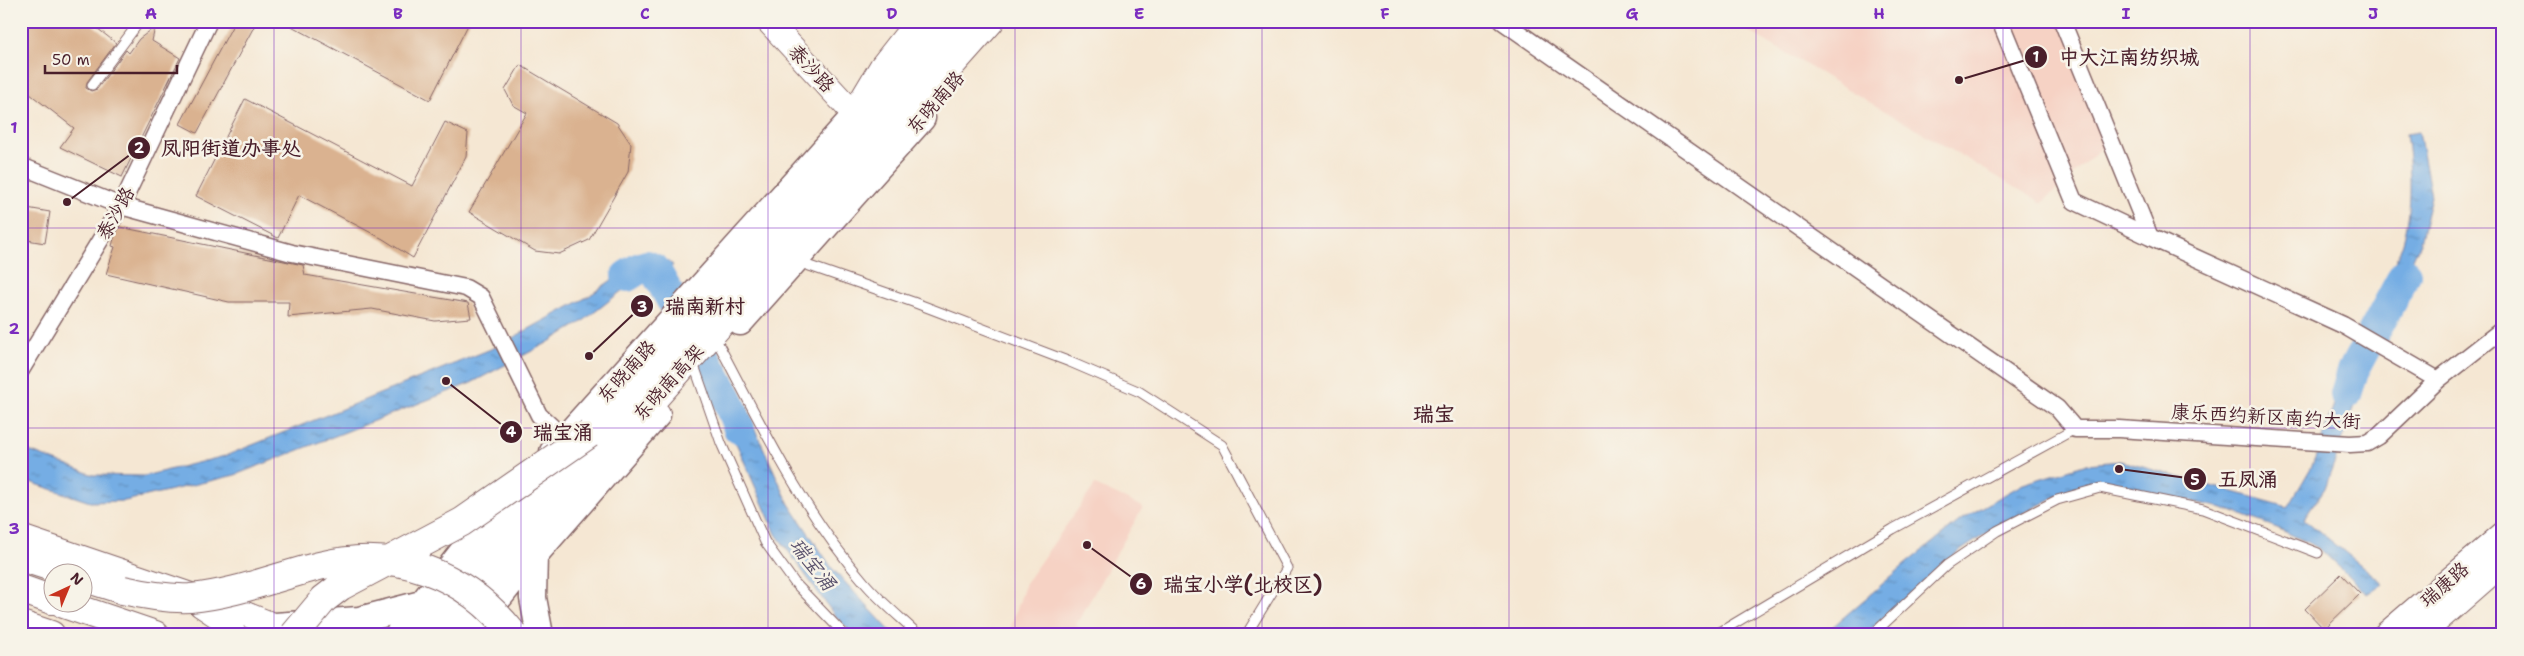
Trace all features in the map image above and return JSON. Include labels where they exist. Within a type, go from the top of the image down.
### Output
[{"type":"highway","points":[[855,115],[883,68],[920,21]]},
{"type":"highway","name":"东晓南高架","points":[[420,635],[469,570],[577,436],[959,21]]},
{"type":"highway","name":"东晓南高架","points":[[451,635],[487,587],[549,516],[990,21]]},
{"type":"highway","points":[[289,632],[324,599],[341,586],[462,522],[577,436]]},
{"type":"highway","points":[[21,557],[42,564]]},
{"type":"highway","points":[[92,580],[145,595],[191,598],[235,590],[340,562],[374,560],[403,563],[432,571],[466,589],[485,603],[514,635]]},
{"type":"highway","points":[[21,589],[42,596]]},
{"type":"highway","points":[[92,614],[155,635]]},
{"type":"highway","points":[[21,625],[51,635]]},
{"type":"main road","name":"泰沙路","points":[[768,21],[855,115]]},
{"type":"main road","name":"东晓南路","points":[[398,635],[464,550],[577,436],[855,115],[940,21]]},
{"type":"main road","name":"东晓南路","points":[[469,635],[534,554],[1006,21]]},
{"type":"main road","points":[[21,537],[179,590],[289,632],[359,620],[421,604]]},
{"type":"main road","name":"瑞康路","points":[[2385,635],[2502,537]]},
{"type":"main road","points":[[534,554],[533,598],[540,635]]},
{"type":"main road","name":"瑞康路","points":[[2421,635],[2503,563]]},
{"type":"main road","points":[[179,590],[219,617],[235,635]]},
{"type":"street","name":"泰沙路","points":[[21,370],[121,206],[209,21]]},
{"type":"street","points":[[1502,21],[2057,408],[2075,429]]},
{"type":"street","points":[[2000,21],[2074,201],[2150,238],[2343,326],[2438,380]]},
{"type":"street","points":[[2062,21],[2150,238]]},
{"type":"street","points":[[21,166],[121,206],[292,253],[466,288],[481,297],[515,369],[540,416],[577,436]]},
{"type":"street","name":"康乐西约新区南约大街","points":[[2075,429],[2119,429],[2350,444],[2367,443],[2380,436],[2438,380],[2503,329]]},
{"type":"lane","points":[[92,85],[140,21]]},
{"type":"lane","points":[[795,261],[913,302],[1079,366],[1140,392],[1222,445],[1287,568],[1246,635]]},
{"type":"lane","points":[[719,345],[774,450],[826,533],[865,583],[919,635]]},
{"type":"lane","points":[[696,371],[721,443],[765,542],[794,582],[845,635]]},
{"type":"lane","points":[[1715,635],[1893,529],[2075,429]]},
{"type":"lane","points":[[1872,635],[1947,565],[1997,531],[2057,500],[2100,488],[2203,508],[2280,536],[2318,553]]},
{"type":"shaded area","points":[[1731,21],[2062,21],[2110,140],[2042,203]]},
{"type":"shaded area","points":[[1095,485],[1143,507],[1076,625],[1090,635],[1008,635],[1026,582]]},
{"type":"water","points":[[2419,132],[2431,196],[2420,243],[2388,317],[2372,305],[2393,266],[2403,242],[2410,202],[2406,134]]},
{"type":"water","points":[[659,255],[673,265],[655,287],[642,275],[582,322],[547,343],[471,383],[235,475],[125,501],[90,502],[21,479],[21,448],[93,475],[144,476],[225,456],[496,347],[589,296],[644,257]]},
{"type":"water","points":[[2355,345],[2372,359],[2325,488],[2304,519],[2383,583],[2367,594],[2319,548],[2277,528],[2223,508],[2100,483],[2055,497],[1996,527],[1945,561],[1866,635],[1823,635],[1908,562],[1962,519],[2023,484],[2087,464],[2121,461],[2288,507],[2312,466]]},
{"type":"water","points":[[732,379],[789,504],[832,568],[894,635],[854,635],[835,616],[776,534],[715,395]]},
{"type":"building","points":[[21,21],[88,21],[116,43],[87,82],[86,88],[91,91],[97,89],[126,50],[129,53],[139,39],[155,27],[152,41],[180,58],[122,177],[60,147],[74,128],[21,87]]},
{"type":"building","points":[[235,21],[257,21],[197,133],[180,124]]},
{"type":"building","points":[[282,21],[470,21],[430,100]]},
{"type":"building","points":[[520,65],[617,123],[631,144],[628,172],[589,240],[559,254],[535,251],[469,212],[527,113],[513,105],[505,90]]},
{"type":"building","points":[[245,99],[412,186],[445,122],[468,133],[466,157],[413,258],[383,239],[299,195],[278,238],[196,196]]},
{"type":"building","points":[[21,207],[50,212],[45,243],[21,239]]},
{"type":"building","points":[[120,227],[303,265],[305,275],[468,303],[471,318],[435,321],[372,309],[288,317],[289,302],[229,302],[106,274],[115,247],[112,246],[115,235]]},
{"type":"building","points":[[2341,574],[2360,594],[2324,629],[2305,609]]},
{"type":"waterway","name":"瑞宝涌","points":[[627,276],[647,266],[655,270],[727,398],[739,428]]},
{"type":"waterway","points":[[2346,394],[2353,371],[2405,274]]},
{"type":"place","name":"中大江南纺织城","points":[[1959,80]]},
{"type":"place","name":"凤阳街道办事处","points":[[67,202]]},
{"type":"place","name":"瑞南新村","points":[[589,356]]},
{"type":"place","name":"瑞宝涌","points":[[446,381]]},
{"type":"place","name":"五凤涌","points":[[2119,469]]},
{"type":"place","name":"瑞宝小学(北校区)","points":[[1087,545]]},
{"type":"district","name":"瑞宝","points":[[1434,414]]}]
